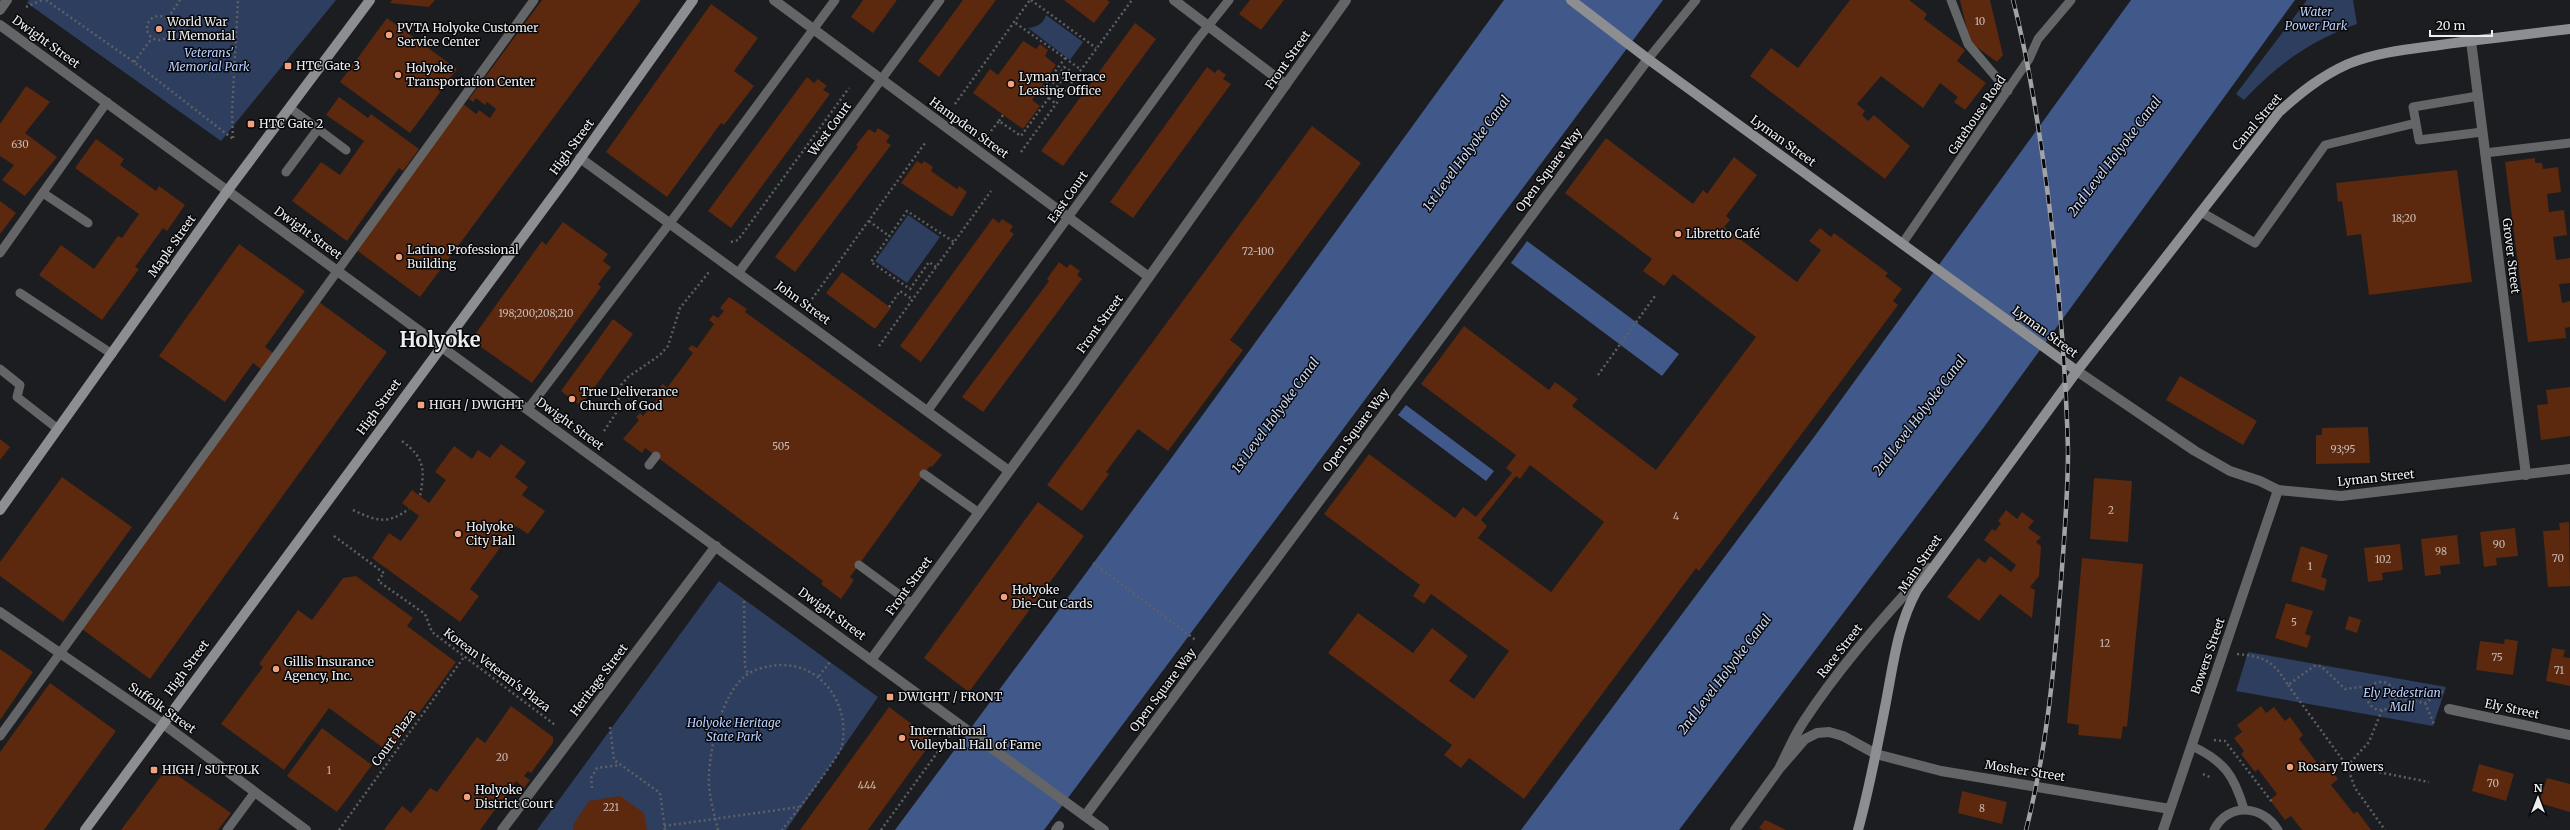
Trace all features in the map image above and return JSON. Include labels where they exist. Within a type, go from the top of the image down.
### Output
[{"type":"main road","name":"Maple Street","points":[[0,510],[228,190],[370,0]]},
{"type":"main road","name":"High Street","points":[[85,830],[162,723],[580,158],[693,0]]},
{"type":"main road","name":"Lyman Street","points":[[1571,0],[1648,59],[2077,371]]},
{"type":"main road","name":"Canal Street","points":[[2077,371],[2279,112],[2305,89],[2350,64],[2375,56],[2471,41],[2570,29]]},
{"type":"main road","name":"Main Street","points":[[1858,830],[1876,754],[1904,619],[1917,590],[1937,560],[2077,371]]},
{"type":"street","points":[[0,10],[7,0]]},
{"type":"street","name":"Hampden Street","points":[[774,0],[1149,277]]},
{"type":"street","points":[[1174,0],[1286,84]]},
{"type":"street","name":"Front Street","points":[[871,660],[1149,277],[1346,0]]},
{"type":"street","name":"Dwight Street","points":[[0,25],[1104,830]]},
{"type":"street","name":"Grover Street","points":[[2471,41],[2526,475]]},
{"type":"street","name":"Open Square Way","points":[[1085,816],[1648,59]]},
{"type":"street","name":"John Street","points":[[580,158],[739,272],[1009,471]]},
{"type":"street","name":"Lyman Street","points":[[2077,371],[2196,451],[2230,471],[2260,481],[2278,490],[2341,496],[2570,469]]},
{"type":"street","name":"Bowers Street","points":[[2163,830],[2278,490]]},
{"type":"street","name":"Heritage Street","points":[[502,830],[716,546]]},
{"type":"street","name":"Race Street","points":[[1779,769],[1803,723],[1822,695],[1887,612],[1937,560]]},
{"type":"street","name":"Suffolk Street","points":[[0,612],[162,723],[306,830]]},
{"type":"street","name":"Ely Street","points":[[2449,709],[2570,735]]},
{"type":"street","name":"Race Street","points":[[1735,830],[1779,769],[1805,739],[1817,733],[1829,732],[1843,736],[1876,754]]},
{"type":"street","name":"Mosher Street","points":[[1876,754],[1941,771],[2170,809]]},
{"type":"lane","points":[[0,736],[534,0]]},
{"type":"lane","points":[[528,409],[670,223],[835,0]]},
{"type":"lane","name":"West Court","points":[[739,272],[882,81],[940,0]]},
{"type":"lane","name":"East Court","points":[[928,410],[1208,26],[1229,0]]},
{"type":"lane","points":[[1648,59],[1696,0]]},
{"type":"lane","points":[[1951,0],[1968,44],[2008,91]]},
{"type":"lane","name":"Gatehouse Road","points":[[1902,244],[2008,91],[2029,59],[2038,39],[2071,0]]},
{"type":"lane","points":[[2478,96],[2413,107],[2419,140],[2482,132]]},
{"type":"lane","points":[[0,253],[107,102]]},
{"type":"lane","points":[[290,108],[346,150]]},
{"type":"lane","points":[[2201,212],[2255,243],[2325,145],[2416,123]]},
{"type":"lane","points":[[286,172],[318,129]]},
{"type":"lane","points":[[2485,153],[2570,142]]},
{"type":"lane","points":[[43,192],[88,223]]},
{"type":"lane","points":[[20,293],[112,354]]},
{"type":"lane","points":[[0,369],[20,385],[17,397],[58,429]]},
{"type":"lane","points":[[649,465],[656,456]]},
{"type":"lane","points":[[924,474],[979,513]]},
{"type":"lane","points":[[859,565],[912,604]]},
{"type":"lane","points":[[2192,746],[2214,757],[2224,766],[2233,779],[2244,809]]},
{"type":"lane","points":[[227,830],[255,792]]},
{"type":"lane","points":[[2214,830],[2222,819],[2232,812],[2244,809],[2254,810],[2265,814],[2278,830]]},
{"type":"path","points":[[26,7],[42,0]]},
{"type":"path","points":[[46,0],[134,62],[233,139],[232,113],[238,0]]},
{"type":"path","points":[[51,4],[54,0]]},
{"type":"path","points":[[168,18],[180,0]]},
{"type":"path","points":[[955,104],[1030,0],[1096,48]]},
{"type":"path","points":[[1021,152],[1055,103],[1132,0]]},
{"type":"path","points":[[158,15],[168,18],[172,26],[168,36],[163,40],[152,38],[148,35],[148,23],[158,15]]},
{"type":"path","points":[[1014,22],[1080,69]]},
{"type":"path","points":[[134,62],[152,38]]},
{"type":"path","points":[[999,121],[1021,136],[1069,70],[1064,67],[1047,92],[1042,89],[1065,58]]},
{"type":"path","points":[[731,242],[738,240],[849,88]]},
{"type":"path","points":[[1049,98],[1055,103]]},
{"type":"path","points":[[991,131],[1003,115]]},
{"type":"path","points":[[812,300],[925,143]]},
{"type":"path","points":[[879,346],[991,191]]},
{"type":"path","points":[[936,267],[929,262],[910,289],[871,262],[907,211],[954,242]]},
{"type":"path","points":[[869,221],[889,236]]},
{"type":"path","points":[[604,431],[616,413],[621,386],[628,376],[660,354],[668,346],[680,308],[709,272]]},
{"type":"path","points":[[889,307],[900,291],[912,300]]},
{"type":"path","points":[[1598,375],[1655,296]]},
{"type":"path","points":[[402,441],[417,452],[424,475],[420,496]]},
{"type":"path","points":[[353,510],[374,520],[396,519],[409,509]]},
{"type":"path","name":"Korean Veteran's Plaza","points":[[334,536],[384,573],[378,581],[425,614],[432,632],[555,725]]},
{"type":"path","points":[[1093,563],[1193,638]]},
{"type":"path","points":[[744,601],[745,666],[748,674]]},
{"type":"path","points":[[2223,653],[2256,656],[2276,666],[2288,685],[2347,766],[2354,788],[2385,830]]},
{"type":"path","name":"Court Plaza","points":[[339,830],[464,657]]},
{"type":"path","points":[[819,676],[830,662]]},
{"type":"path","points":[[718,830],[709,777],[714,742],[730,696],[748,674],[779,664],[793,666],[819,676],[831,689],[838,702],[843,728],[842,748],[782,830]]},
{"type":"path","points":[[2288,685],[2314,666],[2321,666],[2345,689],[2360,687],[2368,691]]},
{"type":"path","points":[[2347,766],[2369,742],[2382,710],[2390,706],[2395,697],[2392,687],[2384,682],[2374,683],[2366,696],[2370,705],[2382,710]]},
{"type":"path","points":[[2395,697],[2425,703],[2445,690]]},
{"type":"path","points":[[2425,703],[2434,724]]},
{"type":"path","points":[[881,830],[961,725]]},
{"type":"path","points":[[610,727],[614,760],[660,793],[664,828],[799,807]]},
{"type":"path","points":[[2214,740],[2225,741],[2274,805]]},
{"type":"path","points":[[592,788],[591,778],[597,768],[622,765]]},
{"type":"path","points":[[2347,766],[2429,782]]},
{"type":"path","points":[[2203,774],[2216,780]]},
{"type":"green space","name":"Veterans' Memorial Park","points":[[29,0],[336,0],[221,141],[27,3]]},
{"type":"green space","name":"Water Power Park","points":[[2307,0],[2353,0],[2357,24],[2324,38],[2296,55],[2269,75],[2244,100],[2236,94]]},
{"type":"green space","points":[[1046,15],[1083,42],[1070,60],[1028,28],[1039,24],[1043,21]]},
{"type":"green space","points":[[908,215],[940,237],[907,283],[875,261]]},
{"type":"green space","name":"Holyoke Heritage State Park","points":[[719,581],[878,697],[786,830],[537,830]]},
{"type":"green space","name":"Ely Pedestrian Mall","points":[[2248,652],[2446,687],[2433,726],[2236,691]]},
{"type":"water","name":"1st Level Holyoke Canal","points":[[1504,0],[1663,0],[1044,830],[895,830],[1167,464]]},
{"type":"water","name":"2nd Level Holyoke Canal","points":[[2131,0],[2295,0],[1984,427],[1679,830],[1521,830],[1817,433]]},
{"type":"water","points":[[1527,241],[1679,354],[1662,376],[1511,263]]},
{"type":"water","points":[[1406,405],[1494,471],[1486,481],[1398,415]]},
{"type":"building","points":[[392,0],[435,0],[429,7],[390,3]]},
{"type":"building","points":[[542,0],[641,0],[420,297],[355,249],[462,103],[476,114],[479,110],[490,118],[496,109],[487,102],[485,105],[476,98],[473,102],[469,99]]},
{"type":"building","points":[[863,0],[897,0],[873,33],[851,17]]},
{"type":"building","points":[[963,0],[996,0],[939,77],[918,61]]},
{"type":"building","points":[[1064,0],[1107,0],[1110,2],[1094,23]]},
{"type":"building","points":[[1250,0],[1284,0],[1261,30],[1239,14]]},
{"type":"building","points":[[1850,0],[1909,0],[1927,14],[1924,19],[1965,50],[1957,61],[1986,83],[1965,110],[1954,102],[1958,97],[1940,83],[1923,108],[1881,76],[1857,104],[1865,111],[1862,115],[1868,121],[1874,115],[1910,146],[1885,179],[1750,76],[1771,48],[1798,68]]},
{"type":"building","points":[[1960,0],[1990,0],[2003,55],[1997,62],[1970,42]]},
{"type":"building","points":[[711,4],[758,38],[734,71],[754,86],[724,125],[721,123],[667,197],[606,152]]},
{"type":"building","name":"Holyoke Transportation Center","points":[[387,18],[457,69],[410,133],[340,82]]},
{"type":"building","points":[[1135,23],[1156,39],[1063,166],[1041,151]]},
{"type":"building","name":"Lyman Terrace Leasing Office","points":[[1023,41],[1036,49],[1040,44],[1048,50],[1045,56],[1056,65],[1032,100],[1040,106],[1023,129],[973,93],[990,69],[998,75]]},
{"type":"building","points":[[1207,67],[1215,73],[1218,69],[1226,75],[1223,79],[1231,84],[1133,218],[1110,202]]},
{"type":"building","points":[[807,77],[814,83],[818,79],[827,86],[823,90],[830,94],[731,228],[708,211]]},
{"type":"building","points":[[26,86],[50,102],[25,133],[57,157],[25,196],[2,180],[14,165],[0,156],[0,124]]},
{"type":"building","points":[[339,97],[368,118],[371,114],[419,149],[403,171],[399,168],[347,241],[292,201],[321,162],[340,175],[364,141],[326,115]]},
{"type":"building","points":[[1312,126],[1361,163],[1230,340],[1243,350],[1168,451],[1138,429],[1106,472],[1109,474],[1082,511],[1047,485]]},
{"type":"building","points":[[878,128],[890,136],[886,142],[891,145],[795,272],[775,257],[858,147],[856,145],[869,129],[875,133]]},
{"type":"building","points":[[1606,138],[1693,204],[1703,190],[1707,194],[1734,157],[1757,175],[1726,216],[1730,220],[1724,227],[1797,282],[1821,250],[1809,241],[1820,228],[1831,237],[1834,233],[1888,273],[1885,276],[1902,289],[1893,301],[1898,305],[1699,571],[1696,568],[1524,799],[1469,758],[1461,768],[1444,755],[1452,745],[1328,653],[1358,613],[1413,653],[1432,628],[1468,656],[1449,681],[1474,699],[1509,651],[1431,594],[1424,604],[1413,596],[1420,585],[1324,514],[1369,454],[1455,518],[1463,507],[1476,517],[1512,473],[1506,468],[1516,455],[1421,384],[1464,326],[1549,390],[1555,382],[1578,399],[1572,406],[1656,470],[1756,337],[1673,274],[1664,286],[1643,271],[1652,259],[1565,193]],"holes":[[[1530,465],[1604,522],[1551,592],[1478,538],[1487,526],[1481,520],[1516,476],[1520,479]]]},
{"type":"building","points":[[96,139],[124,159],[120,165],[156,191],[159,186],[185,205],[167,231],[163,228],[135,267],[139,269],[102,320],[39,275],[61,245],[94,269],[118,236],[122,238],[139,214],[75,168]]},
{"type":"building","points":[[2535,158],[2535,163],[2542,163],[2543,169],[2558,167],[2561,192],[2547,194],[2549,212],[2564,210],[2567,235],[2553,237],[2556,260],[2570,258],[2570,283],[2559,284],[2562,303],[2570,301],[2570,327],[2565,328],[2566,338],[2528,342],[2505,162]]},
{"type":"building","points":[[917,161],[922,164],[924,161],[933,167],[931,171],[957,189],[959,186],[967,192],[952,217],[901,183]]},
{"type":"building","points":[[2457,170],[2472,282],[2369,295],[2361,234],[2347,236],[2342,201],[2338,202],[2336,183]]},
{"type":"building","points":[[0,201],[16,213],[0,234]]},
{"type":"building","points":[[993,218],[999,223],[1002,219],[1013,226],[1010,231],[1014,234],[921,362],[900,346]]},
{"type":"building","points":[[563,222],[608,254],[603,261],[611,267],[598,284],[601,287],[532,383],[471,340],[542,241],[546,245]]},
{"type":"building","points":[[239,244],[305,291],[265,347],[279,357],[319,302],[387,352],[150,679],[82,629],[267,374],[253,363],[225,402],[159,356]]},
{"type":"building","points":[[1059,262],[1067,268],[1070,264],[1080,271],[1077,275],[1082,279],[983,412],[962,397],[1049,281],[1047,279]]},
{"type":"building","points":[[842,272],[891,308],[875,329],[826,293]]},
{"type":"building","points":[[729,297],[747,309],[745,312],[942,455],[932,467],[930,466],[850,577],[854,580],[841,599],[821,584],[823,581],[645,448],[642,453],[623,439],[639,420],[636,417],[640,413],[643,416],[663,392],[659,388],[663,384],[667,388],[693,353],[688,349],[692,345],[697,348],[714,324],[709,320],[713,315],[718,318],[724,311],[720,308]]},
{"type":"building","points":[[613,319],[633,334],[581,406],[561,391]]},
{"type":"building","points":[[2180,376],[2257,421],[2243,445],[2166,400]]},
{"type":"building","points":[[2570,387],[2570,436],[2541,440],[2537,405],[2548,404],[2546,390]]},
{"type":"building","points":[[2368,427],[2370,463],[2316,464],[2316,435],[2322,435],[2322,428]]},
{"type":"building","points":[[0,439],[10,447],[0,460]]},
{"type":"building","name":"Holyoke City Hall","points":[[501,444],[526,462],[515,477],[528,487],[522,495],[545,511],[528,534],[516,526],[470,589],[479,596],[460,622],[372,558],[389,533],[401,541],[419,516],[402,503],[412,490],[429,503],[446,480],[435,472],[454,446],[472,459],[478,450],[490,458]]},
{"type":"building","points":[[62,477],[132,527],[63,622],[0,576],[0,562]]},
{"type":"building","points":[[2094,478],[2132,481],[2128,542],[2090,539]]},
{"type":"building","name":"Holyoke Die-Cut Cards","points":[[1038,502],[1084,536],[969,692],[924,658]]},
{"type":"building","points":[[2006,510],[2017,519],[2022,512],[2034,521],[2028,528],[2041,537],[2036,542],[2041,546],[2039,576],[2030,587],[2035,590],[2032,618],[2000,594],[1979,621],[1947,597],[1978,558],[1985,563],[1990,556],[2011,572],[2016,565],[1984,540],[1992,529],[1995,531],[2001,523],[1998,521]]},
{"type":"building","points":[[2569,522],[2570,586],[2548,587],[2543,531],[2560,530],[2559,523]]},
{"type":"building","points":[[2515,528],[2518,556],[2496,558],[2497,565],[2484,567],[2480,532]]},
{"type":"building","points":[[2457,535],[2460,564],[2440,566],[2441,574],[2425,576],[2421,539]]},
{"type":"building","points":[[2400,544],[2403,570],[2382,573],[2383,580],[2368,582],[2364,548]]},
{"type":"building","points":[[2301,546],[2328,555],[2321,577],[2327,579],[2324,591],[2291,581]]},
{"type":"building","points":[[2082,558],[2143,564],[2127,727],[2123,726],[2121,739],[2078,735],[2079,725],[2067,723]]},
{"type":"building","points":[[356,576],[413,618],[407,626],[456,662],[390,753],[329,708],[284,770],[221,724],[263,667],[259,664],[298,610],[312,620],[343,578]]},
{"type":"building","points":[[2286,603],[2313,611],[2305,634],[2311,636],[2307,648],[2275,638]]},
{"type":"building","points":[[2349,616],[2361,620],[2357,633],[2345,629]]},
{"type":"building","points":[[2505,639],[2518,641],[2513,675],[2476,670],[2480,641],[2504,644]]},
{"type":"building","points":[[2552,648],[2565,650],[2563,657],[2570,658],[2570,686],[2546,681]]},
{"type":"building","points":[[0,649],[33,672],[0,720]]},
{"type":"building","points":[[50,683],[116,731],[44,830],[0,830],[0,752]]},
{"type":"building","points":[[511,706],[553,737],[553,743],[531,773],[528,771],[524,776],[530,780],[524,788],[516,781],[480,830],[384,830],[402,806],[411,813],[430,788],[437,792],[477,737],[485,743]]},
{"type":"building","name":"Rosary Towers","points":[[2261,706],[2266,713],[2274,707],[2285,721],[2290,717],[2303,735],[2299,739],[2318,764],[2324,760],[2338,779],[2331,785],[2354,814],[2357,811],[2371,830],[2302,830],[2291,816],[2285,820],[2270,800],[2277,794],[2258,769],[2255,772],[2241,754],[2244,751],[2234,738],[2242,732],[2237,725]]},
{"type":"building","points":[[889,707],[933,740],[868,830],[800,830]]},
{"type":"building","points":[[322,728],[372,765],[337,812],[287,776]]},
{"type":"building","points":[[2479,764],[2514,774],[2506,801],[2472,791]]},
{"type":"building","points":[[167,768],[231,813],[218,830],[121,830]]},
{"type":"building","points":[[2547,778],[2570,784],[2570,812],[2539,803]]},
{"type":"building","points":[[1962,791],[2007,802],[2002,824],[1958,813]]},
{"type":"building","points":[[620,796],[644,813],[647,830],[573,830],[573,825],[589,801]]},
{"type":"building","points":[[1765,820],[1786,830],[1763,830],[1759,828]]},
{"type":"railway","points":[[2013,0],[2026,56],[2049,199],[2062,339],[2068,450],[2065,528],[2051,690],[2043,746],[2033,802],[2026,830]]},
{"type":"place","name":"World War II Memorial","points":[[159,29]]},
{"type":"place","name":"PVTA Holyoke Customer Service Center","points":[[389,35]]},
{"type":"place","name":"HTC Gate 3","points":[[288,66]]},
{"type":"place","name":"Holyoke Transportation Center","points":[[398,75]]},
{"type":"place","name":"Lyman Terrace Leasing Office","points":[[1011,84]]},
{"type":"place","name":"HTC Gate 2","points":[[251,124]]},
{"type":"place","name":"Libretto Café","points":[[1678,234]]},
{"type":"place","name":"Latino Professional Building","points":[[399,257]]},
{"type":"place","name":"True Deliverance Church of God","points":[[572,399]]},
{"type":"place","name":"HIGH / DWIGHT","points":[[421,405]]},
{"type":"place","name":"Holyoke City Hall","points":[[458,534]]},
{"type":"place","name":"Holyoke Die-Cut Cards","points":[[1004,597]]},
{"type":"place","name":"Gillis Insurance Agency, Inc.","points":[[276,669]]},
{"type":"place","name":"DWIGHT / FRONT","points":[[890,697]]},
{"type":"place","name":"International Volleyball Hall of Fame","points":[[902,738]]},
{"type":"place","name":"Rosary Towers","points":[[2290,767]]},
{"type":"place","name":"HIGH / SUFFOLK","points":[[154,770]]},
{"type":"place","name":"Holyoke District Court","points":[[467,797]]},
{"type":"district","name":"Holyoke","points":[[440,340]]}]
